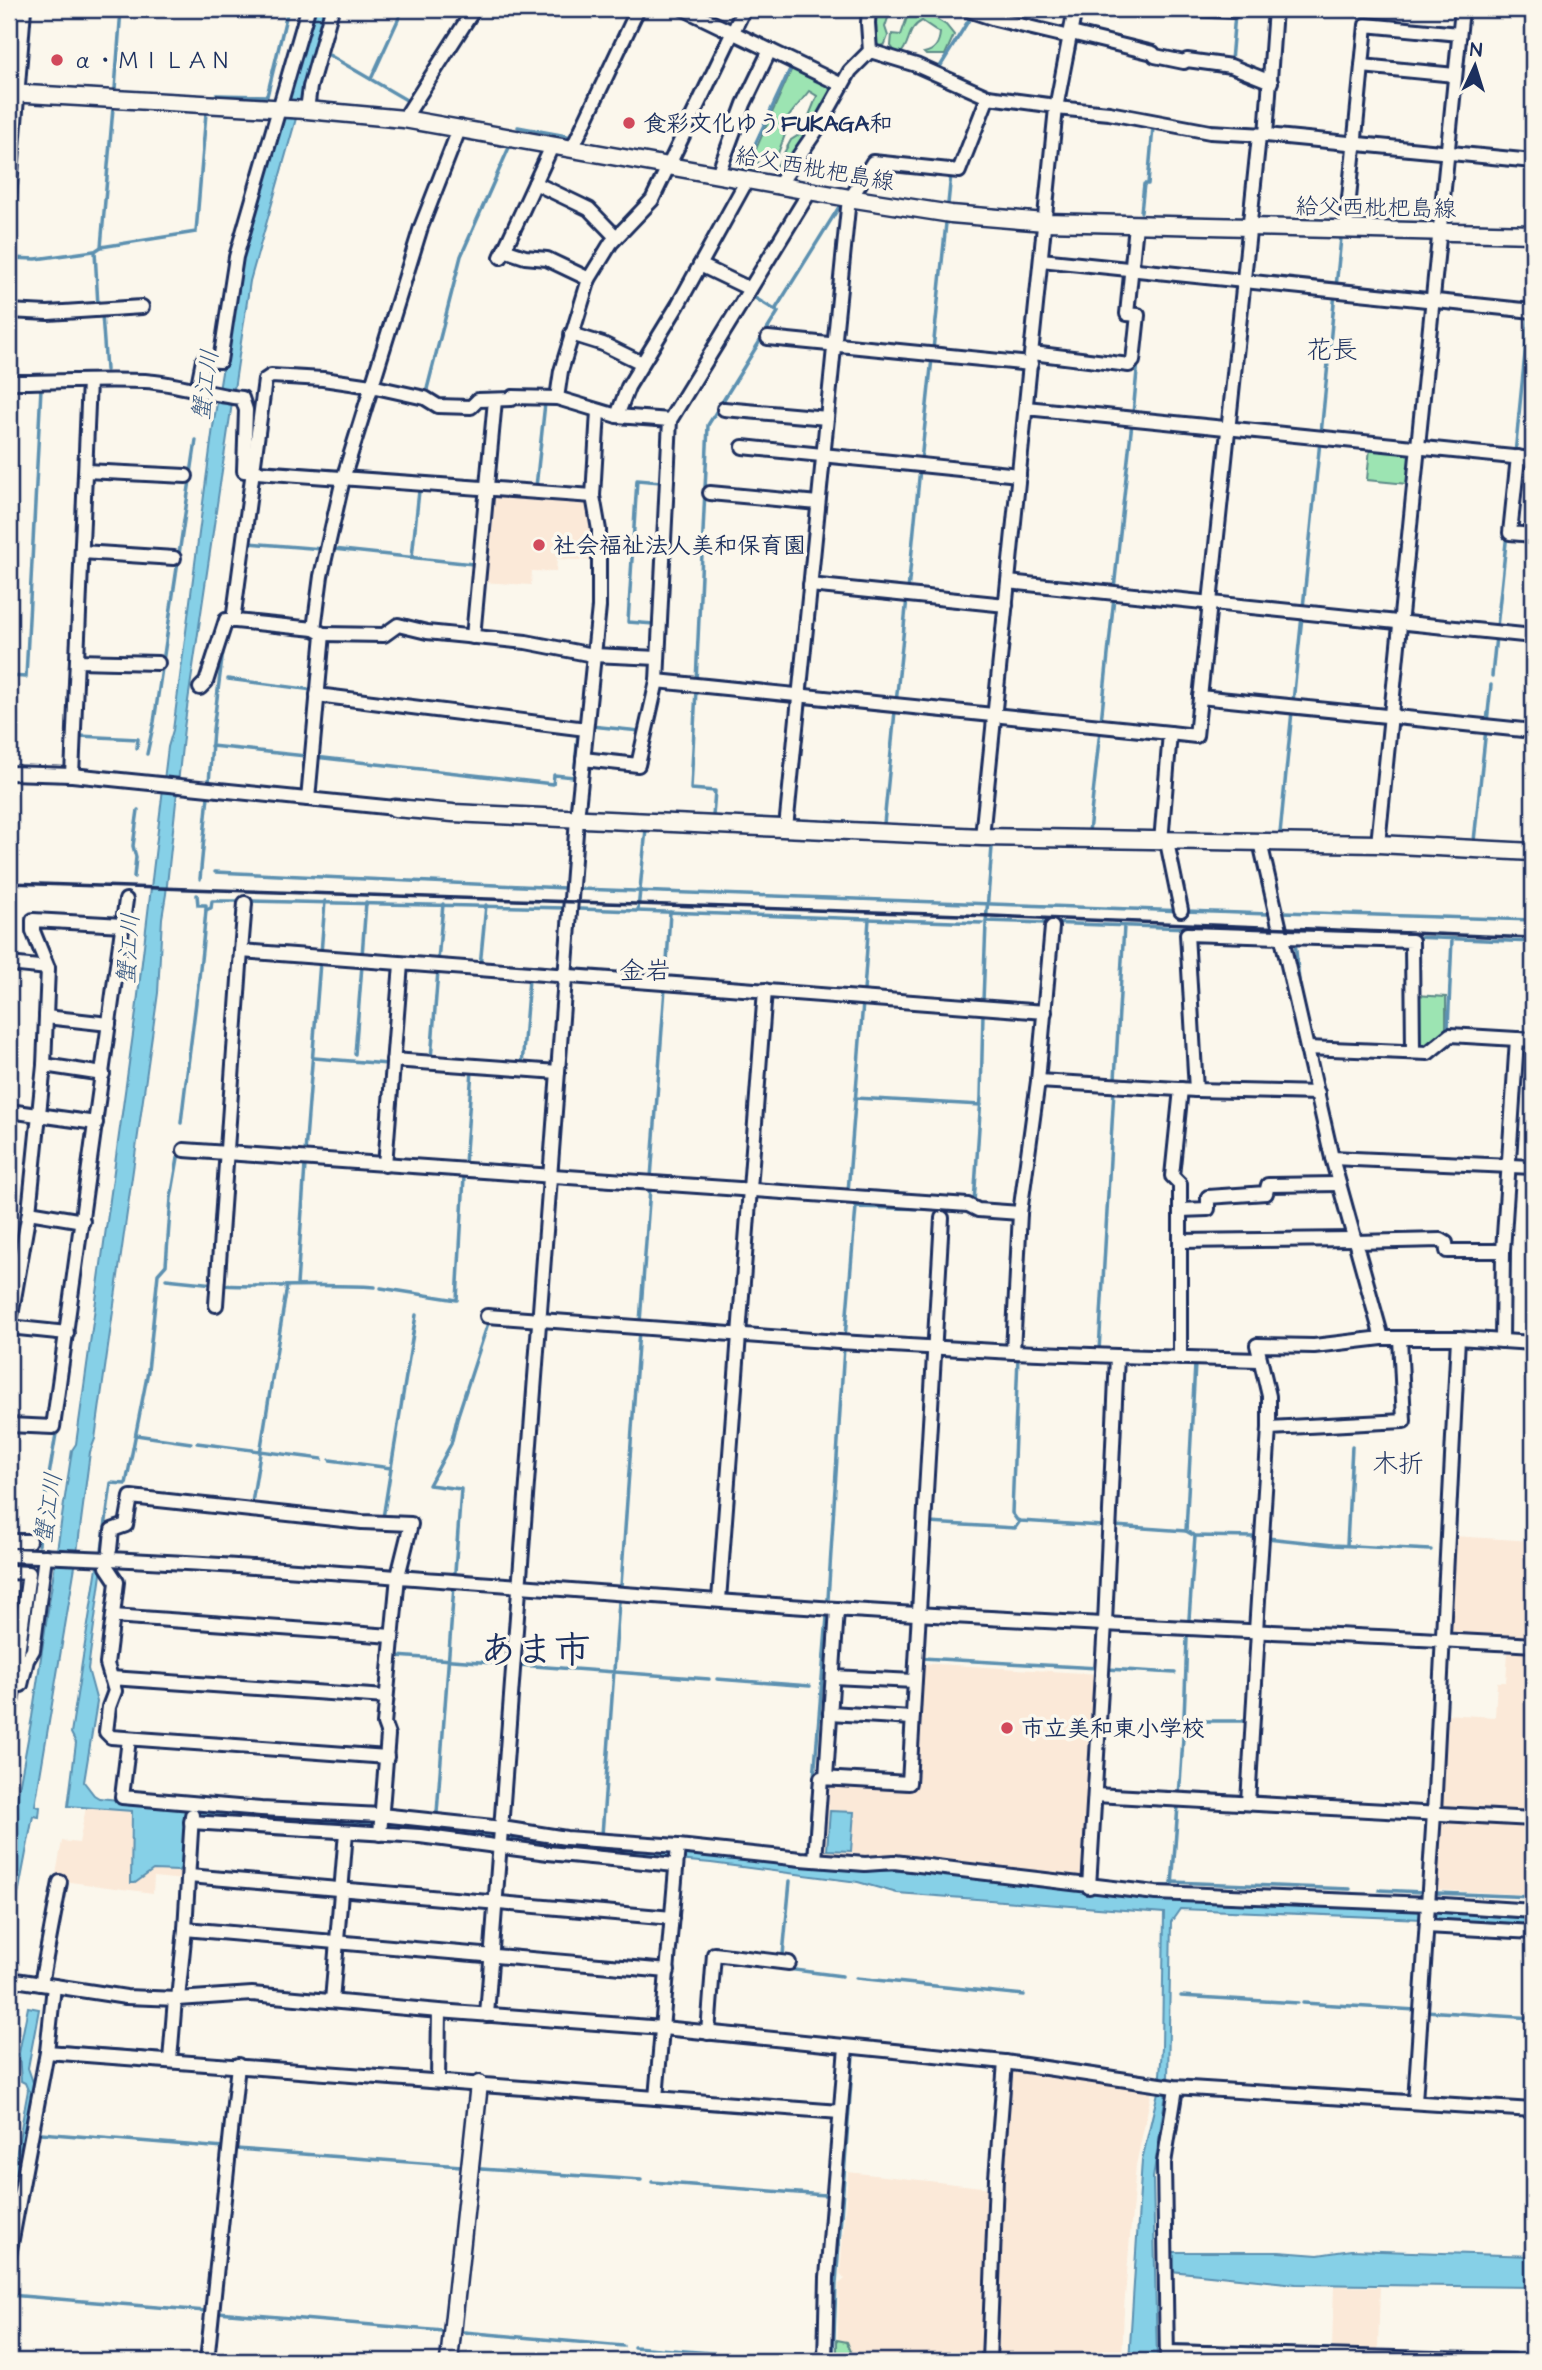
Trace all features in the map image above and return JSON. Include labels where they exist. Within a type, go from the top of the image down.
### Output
[{"type":"main road","name":"給父西枇杷島線","points":[[13,94],[278,108],[404,119],[951,214],[1045,222],[1533,234]]},
{"type":"main road","points":[[395,808],[982,838],[1378,844],[1533,852]]},
{"type":"main road","points":[[449,2361],[479,2084]]},
{"type":"street","points":[[9,199],[13,94],[24,9]]},
{"type":"street","points":[[197,390],[203,360],[220,361],[236,257],[308,9]]},
{"type":"street","points":[[307,110],[310,87],[332,9]]},
{"type":"street","points":[[404,119],[474,9]]},
{"type":"street","points":[[573,147],[638,9]]},
{"type":"street","points":[[684,9],[842,85]]},
{"type":"street","points":[[558,398],[561,371],[589,279],[616,237],[652,200],[744,9]]},
{"type":"street","points":[[779,185],[818,128],[850,71],[870,51],[869,9]]},
{"type":"street","points":[[965,9],[995,19],[1153,53],[1155,56],[1184,62],[1187,60],[1231,66],[1271,82]]},
{"type":"street","points":[[982,838],[1056,107],[1074,9]]},
{"type":"street","points":[[1189,9],[1232,11]]},
{"type":"street","points":[[657,681],[1196,736],[1250,227],[1271,82],[1275,9]]},
{"type":"street","points":[[1378,844],[1462,9]]},
{"type":"street","points":[[1346,229],[1366,25],[1459,34]]},
{"type":"street","points":[[718,174],[744,104],[770,50]]},
{"type":"street","points":[[870,51],[916,65],[988,97],[1109,113],[1210,132],[1533,161]]},
{"type":"street","points":[[1362,66],[1455,75]]},
{"type":"street","points":[[786,828],[850,198],[873,162],[959,171],[988,97]]},
{"type":"street","points":[[308,799],[317,695],[321,576],[344,479],[371,386],[421,227],[460,127]]},
{"type":"street","points":[[553,144],[502,254],[547,259],[589,279]]},
{"type":"street","points":[[617,415],[628,387],[678,305],[747,180]]},
{"type":"street","points":[[535,183],[589,209],[616,237]]},
{"type":"street","points":[[583,759],[638,765],[657,681],[670,420],[810,191]]},
{"type":"street","points":[[768,338],[1129,365],[1133,361],[1138,315],[1127,314],[1136,225]]},
{"type":"street","points":[[1041,260],[1533,311]]},
{"type":"street","points":[[700,265],[750,289]]},
{"type":"street","points":[[9,311],[48,313],[142,307]]},
{"type":"street","points":[[571,334],[603,344],[642,363]]},
{"type":"street","points":[[233,621],[264,380],[271,376],[323,379],[371,386],[425,398],[438,406],[471,407],[478,400],[512,397],[558,398],[617,415],[670,420]]},
{"type":"street","points":[[72,775],[89,381]]},
{"type":"street","points":[[9,382],[145,381],[174,384],[216,396],[242,398],[246,410],[244,471],[593,496]]},
{"type":"street","points":[[473,637],[495,400]]},
{"type":"street","points":[[724,408],[827,418]]},
{"type":"street","points":[[1026,408],[1533,459]]},
{"type":"street","points":[[487,2015],[577,819],[599,607],[599,530],[593,496],[598,411]]},
{"type":"street","points":[[743,447],[1019,475]]},
{"type":"street","points":[[1518,457],[1510,533],[1533,535]]},
{"type":"street","points":[[86,471],[186,476]]},
{"type":"street","points":[[710,493],[818,503]]},
{"type":"street","points":[[82,552],[174,558]]},
{"type":"street","points":[[1008,582],[1533,636]]},
{"type":"street","points":[[810,585],[1006,605]]},
{"type":"street","points":[[200,688],[206,682],[226,620],[318,631],[384,635],[398,625],[427,632],[526,642],[593,655],[658,659]]},
{"type":"street","points":[[77,661],[158,663]]},
{"type":"street","points":[[317,695],[586,729]]},
{"type":"street","points":[[1200,697],[1533,731]]},
{"type":"street","points":[[1170,733],[1164,842],[1181,910]]},
{"type":"street","points":[[9,773],[72,775],[395,808]]},
{"type":"street","points":[[1260,842],[1332,1158],[1382,1338]]},
{"type":"street","points":[[9,1425],[53,1427],[126,900]]},
{"type":"street","points":[[216,1305],[245,903]]},
{"type":"street","points":[[66,1333],[9,1328],[15,1252],[29,1212],[44,1065],[48,968],[33,931],[33,920],[123,925]]},
{"type":"street","points":[[1013,1352],[1020,1213],[1038,1081],[1052,927]]},
{"type":"street","points":[[1196,1090],[1187,934],[1412,941],[1413,1052]]},
{"type":"street","points":[[241,951],[1045,1012]]},
{"type":"street","points":[[9,964],[48,968]]},
{"type":"street","points":[[385,1166],[401,964]]},
{"type":"street","points":[[719,1600],[765,990]]},
{"type":"street","points":[[46,1017],[109,1024]]},
{"type":"street","points":[[1307,1048],[1428,1053],[1450,1035],[1533,1040]]},
{"type":"street","points":[[1502,1341],[1503,1251],[1517,1039]]},
{"type":"street","points":[[393,1060],[558,1072]]},
{"type":"street","points":[[44,1065],[103,1074]]},
{"type":"street","points":[[1038,1081],[1196,1090],[1318,1093]]},
{"type":"street","points":[[1180,1358],[1180,1184],[1172,1177],[1181,1089]]},
{"type":"street","points":[[9,1111],[96,1123]]},
{"type":"street","points":[[184,1150],[550,1178],[968,1205],[978,1210],[1020,1213]]},
{"type":"street","points":[[1332,1158],[1533,1167]]},
{"type":"street","points":[[1180,1210],[1208,1209],[1208,1198],[1266,1193],[1268,1185],[1339,1184]]},
{"type":"street","points":[[29,1212],[83,1221]]},
{"type":"street","points":[[815,1860],[821,1778],[909,1783],[942,1218]]},
{"type":"street","points":[[1180,1241],[1441,1240],[1446,1242],[1447,1251],[1503,1251]]},
{"type":"street","points":[[487,1316],[934,1348],[1260,1360]]},
{"type":"street","points":[[1248,1803],[1269,1428],[1269,1396],[1257,1345],[1314,1346],[1382,1338],[1533,1342]]},
{"type":"street","points":[[1269,1428],[1404,1421],[1399,1338]]},
{"type":"street","points":[[1415,2102],[1434,1814],[1458,1338]]},
{"type":"street","points":[[1089,1887],[1117,1356]]},
{"type":"street","points":[[110,1550],[112,1530],[126,1525],[131,1497],[362,1522],[411,1524],[398,1576],[392,1636],[384,1724],[388,1735],[381,1825]]},
{"type":"street","points":[[9,1541],[29,1541]]},
{"type":"street","points":[[9,1555],[398,1576],[837,1609],[1533,1645]]},
{"type":"street","points":[[10,1702],[18,1703],[27,1660],[33,1650],[47,1556]]},
{"type":"street","points":[[107,1567],[117,1582],[107,1664],[115,1691],[109,1707],[106,1732],[111,1737],[387,1757]]},
{"type":"street","points":[[9,1572],[29,1573],[13,1667],[9,1718]]},
{"type":"street","points":[[826,1778],[837,1609]]},
{"type":"street","points":[[113,1616],[392,1636]]},
{"type":"street","points":[[833,1677],[914,1681]]},
{"type":"street","points":[[111,1678],[386,1697]]},
{"type":"street","points":[[830,1713],[912,1718]]},
{"type":"street","points":[[129,1739],[122,1797],[192,1813],[346,1832],[381,1825],[501,1837],[566,1838],[865,1864],[894,1862],[1156,1893],[1533,1911]]},
{"type":"street","points":[[1095,1795],[1533,1819]]},
{"type":"street","points":[[192,1813],[381,1825],[501,1837],[676,1864]]},
{"type":"street","points":[[170,2060],[186,1929],[192,1813]]},
{"type":"street","points":[[332,2001],[346,1832]]},
{"type":"street","points":[[656,2098],[678,1847]]},
{"type":"street","points":[[189,1876],[672,1918]]},
{"type":"street","points":[[9,2255],[15,2184],[47,2052],[47,1985],[60,1882]]},
{"type":"street","points":[[1427,1924],[1533,1932]]},
{"type":"street","points":[[186,1929],[668,1971]]},
{"type":"street","points":[[708,2033],[714,1954],[789,1963]]},
{"type":"street","points":[[9,1979],[126,1997],[176,1999],[252,1994],[846,2046],[1005,2062],[1168,2086],[1533,2110]]},
{"type":"street","points":[[438,2081],[439,2011]]},
{"type":"street","points":[[825,2361],[827,2277],[846,2046]]},
{"type":"street","points":[[47,2052],[840,2112]]},
{"type":"street","points":[[989,2361],[996,2178],[1005,2062]]},
{"type":"street","points":[[207,2361],[237,2065]]},
{"type":"street","points":[[1168,2086],[1164,2163],[1167,2357],[1513,2361]]},
{"type":"shaded area","name":"社会福祉法人美和保育園","points":[[488,495],[587,502],[595,531],[596,561],[557,559],[556,572],[532,571],[531,585],[480,582]]},
{"type":"shaded area","points":[[1453,1536],[1533,1541],[1533,1637],[1454,1632],[1449,1627]]},
{"type":"shaded area","points":[[1508,1652],[1533,1653],[1533,1817],[1444,1811],[1440,1808],[1445,1714],[1495,1717],[1497,1682],[1506,1682]]},
{"type":"shaded area","name":"市立美和東小学校","points":[[921,1663],[1099,1674],[1085,1881],[824,1856],[819,1851],[824,1785],[914,1787]]},
{"type":"shaded area","points":[[86,1807],[132,1810],[130,1837],[133,1838],[135,1883],[153,1870],[178,1871],[186,1864],[184,1880],[154,1877],[153,1893],[55,1880],[62,1841],[79,1843]]},
{"type":"shaded area","points":[[1440,1816],[1533,1822],[1533,1895],[1435,1890]]},
{"type":"shaded area","points":[[1014,2066],[1152,2090],[1136,2165],[1122,2361],[992,2361],[999,2182],[1010,2069]]},
{"type":"shaded area","points":[[848,2172],[991,2188],[983,2361],[837,2361],[839,2284],[845,2279],[840,2273]]},
{"type":"shaded area","points":[[1334,2286],[1380,2287],[1378,2349],[1332,2348]]},
{"type":"green space","points":[[873,9],[891,9],[885,27],[888,36],[885,44],[878,47],[875,45]]},
{"type":"green space","points":[[910,9],[937,9],[933,17],[946,25],[954,35],[945,55],[924,53],[936,46],[940,33],[922,21],[913,28],[903,50],[897,54],[891,46],[892,34],[901,35]]},
{"type":"green space","points":[[793,66],[828,85],[832,97],[781,175],[777,166],[791,140],[802,133],[817,96],[809,91],[783,124],[786,132],[777,156],[760,156],[756,169],[747,169]]},
{"type":"green space","points":[[1370,447],[1410,451],[1407,484],[1367,480]]},
{"type":"green space","points":[[1415,995],[1446,997],[1446,1032],[1428,1048],[1417,1047]]},
{"type":"green space","points":[[837,2340],[847,2342],[852,2354],[851,2361],[837,2361]]},
{"type":"water","points":[[313,9],[327,9],[250,281],[184,728],[162,918],[158,993],[95,1439],[90,1452],[76,1560],[35,1806],[40,1807],[39,1817],[33,1816],[9,1942],[9,1843],[32,1717],[72,1450],[76,1444],[213,427],[241,257]]},
{"type":"water","points":[[97,1567],[102,1567],[88,1669],[97,1702],[84,1782],[99,1798],[376,1820],[859,1871],[971,1876],[1156,1898],[1533,1916],[1533,1929],[1423,1919],[1180,1909],[1171,1922],[1168,2080],[1153,2178],[1157,2361],[1129,2361],[1142,2160],[1159,2088],[1164,1913],[897,1893],[858,1882],[711,1863],[189,1817],[186,1864],[178,1871],[153,1870],[131,1883],[132,1811],[68,1806],[76,1743],[71,1733]]},
{"type":"water","points":[[830,1811],[854,1812],[851,1851],[827,1850]]},
{"type":"water","points":[[28,2007],[39,2009],[28,2068],[35,2088],[9,2229],[9,2194],[28,2090],[21,2081],[19,2053]]},
{"type":"water","points":[[1351,2250],[1533,2256],[1533,2287],[1296,2284],[1171,2271],[1172,2252],[1279,2252],[1318,2255]]},
{"type":"waterway","points":[[115,89],[121,9]]},
{"type":"waterway","points":[[216,95],[267,96],[288,9]]},
{"type":"waterway","points":[[371,79],[403,9]]},
{"type":"waterway","points":[[956,9],[970,18],[976,16]]},
{"type":"waterway","points":[[1362,22],[1364,9]]},
{"type":"waterway","points":[[1078,29],[1080,14]]},
{"type":"waterway","points":[[1231,61],[1235,14]]},
{"type":"waterway","points":[[938,70],[970,18]]},
{"type":"waterway","points":[[1065,91],[1077,39]]},
{"type":"waterway","points":[[329,55],[408,101]]},
{"type":"waterway","points":[[743,170],[792,65]]},
{"type":"waterway","points":[[98,306],[95,251],[101,247],[113,108]]},
{"type":"waterway","points":[[101,247],[196,232],[206,113]]},
{"type":"waterway","points":[[518,127],[572,137]]},
{"type":"waterway","points":[[1141,212],[1144,184],[1148,184],[1153,127]]},
{"type":"waterway","points":[[423,392],[426,393],[461,256],[511,143]]},
{"type":"waterway","points":[[948,204],[951,174]]},
{"type":"waterway","points":[[750,295],[775,310],[839,207]]},
{"type":"waterway","points":[[933,350],[946,223]]},
{"type":"waterway","points":[[1336,287],[1341,238]]},
{"type":"waterway","points":[[9,258],[36,259],[94,251]]},
{"type":"waterway","points":[[1530,307],[1533,276]]},
{"type":"waterway","points":[[1321,434],[1335,293]]},
{"type":"waterway","points":[[696,682],[708,425],[778,312],[775,310]]},
{"type":"waterway","points":[[102,314],[106,370]]},
{"type":"waterway","points":[[1515,454],[1529,314]]},
{"type":"waterway","points":[[921,461],[932,358]]},
{"type":"waterway","points":[[1133,414],[1138,360]]},
{"type":"waterway","points":[[665,415],[696,365]]},
{"type":"waterway","points":[[9,676],[26,677],[41,388]]},
{"type":"waterway","points":[[536,487],[545,403]]},
{"type":"waterway","points":[[1114,589],[1132,422]]},
{"type":"waterway","points":[[147,754],[196,440]]},
{"type":"waterway","points":[[1303,608],[1320,441]]},
{"type":"waterway","points":[[908,591],[920,468]]},
{"type":"waterway","points":[[654,626],[628,622],[637,480],[661,482],[661,475]]},
{"type":"waterway","points":[[412,557],[419,491]]},
{"type":"waterway","points":[[1497,627],[1507,533]]},
{"type":"waterway","points":[[248,543],[323,549]]},
{"type":"waterway","points":[[333,549],[473,564]]},
{"type":"waterway","points":[[1101,722],[1114,597]]},
{"type":"waterway","points":[[896,703],[907,598]]},
{"type":"waterway","points":[[1293,702],[1302,616]]},
{"type":"waterway","points":[[1492,676],[1496,636]]},
{"type":"waterway","points":[[209,783],[224,643]]},
{"type":"waterway","points":[[228,679],[313,690]]},
{"type":"waterway","points":[[1487,722],[1491,685]]},
{"type":"waterway","points":[[696,689],[691,789],[715,791],[713,816],[733,818]]},
{"type":"waterway","points":[[867,823],[884,824],[895,711]]},
{"type":"waterway","points":[[1280,834],[1292,711]]},
{"type":"waterway","points":[[591,726],[640,731],[641,728]]},
{"type":"waterway","points":[[1474,841],[1486,729]]},
{"type":"waterway","points":[[1089,832],[1100,730]]},
{"type":"waterway","points":[[79,734],[138,739],[137,748]]},
{"type":"waterway","points":[[315,757],[553,784],[554,775],[574,777],[578,734]]},
{"type":"waterway","points":[[211,746],[306,756]]},
{"type":"waterway","points":[[200,879],[208,796]]},
{"type":"waterway","points":[[134,877],[136,857],[133,846],[138,810]]},
{"type":"waterway","points":[[749,818],[781,819]]},
{"type":"waterway","points":[[792,820],[819,821]]},
{"type":"waterway","points":[[828,821],[858,823]]},
{"type":"waterway","points":[[638,910],[644,829]]},
{"type":"waterway","points":[[995,829],[1017,830]]},
{"type":"waterway","points":[[1382,836],[1533,844]]},
{"type":"waterway","points":[[983,1001],[992,847]]},
{"type":"waterway","points":[[215,872],[564,888]]},
{"type":"waterway","points":[[580,889],[1268,914]]},
{"type":"waterway","points":[[181,1123],[206,910],[206,905],[198,905],[197,895]]},
{"type":"waterway","points":[[206,910],[211,908],[212,901],[241,901]]},
{"type":"waterway","points":[[249,901],[565,908]]},
{"type":"waterway","points":[[321,954],[325,901]]},
{"type":"waterway","points":[[362,956],[366,902]]},
{"type":"waterway","points":[[438,961],[443,904]]},
{"type":"waterway","points":[[480,966],[486,905]]},
{"type":"waterway","points":[[580,909],[982,923]]},
{"type":"waterway","points":[[666,979],[670,912]]},
{"type":"waterway","points":[[1283,912],[1533,920]]},
{"type":"waterway","points":[[864,991],[869,919]]},
{"type":"waterway","points":[[986,921],[1190,928]]},
{"type":"waterway","points":[[1115,1079],[1124,926]]},
{"type":"waterway","points":[[1413,937],[1533,942]]},
{"type":"waterway","points":[[1452,939],[1448,1029],[1453,1029]]},
{"type":"waterway","points":[[1295,941],[1300,991],[1312,1043]]},
{"type":"waterway","points":[[305,1153],[320,962]]},
{"type":"waterway","points":[[355,1054],[362,965]]},
{"type":"waterway","points":[[431,1059],[438,971]]},
{"type":"waterway","points":[[522,1066],[527,978]]},
{"type":"waterway","points":[[651,1178],[665,988]]},
{"type":"waterway","points":[[848,1192],[863,1002]]},
{"type":"waterway","points":[[974,1203],[983,1013]]},
{"type":"waterway","points":[[1315,1054],[1337,1150]]},
{"type":"waterway","points":[[314,1058],[388,1064]]},
{"type":"waterway","points":[[465,1164],[472,1070]]},
{"type":"waterway","points":[[1097,1351],[1114,1090]]},
{"type":"waterway","points":[[855,1098],[981,1105]]},
{"type":"waterway","points":[[102,1551],[111,1483],[126,1484],[148,1371],[158,1274],[166,1265],[171,1198],[178,1158]]},
{"type":"waterway","points":[[297,1285],[305,1165]]},
{"type":"waterway","points":[[381,1288],[457,1300],[464,1177]]},
{"type":"waterway","points":[[636,1322],[640,1322],[650,1188]]},
{"type":"waterway","points":[[845,1338],[856,1207],[964,1210]]},
{"type":"waterway","points":[[166,1279],[214,1284]]},
{"type":"waterway","points":[[221,1285],[375,1287]]},
{"type":"waterway","points":[[252,1503],[287,1286]]},
{"type":"waterway","points":[[330,1460],[391,1468],[416,1315]]},
{"type":"waterway","points":[[455,1572],[461,1489],[429,1485],[451,1444],[489,1320]]},
{"type":"waterway","points":[[621,1586],[639,1330]]},
{"type":"waterway","points":[[828,1599],[844,1347]]},
{"type":"waterway","points":[[1018,1356],[1012,1513],[1020,1521],[1102,1526]]},
{"type":"waterway","points":[[1186,1531],[1195,1364]]},
{"type":"waterway","name":"蟹江川","points":[[44,1505],[57,1428]]},
{"type":"waterway","points":[[136,1435],[191,1443]]},
{"type":"waterway","points":[[197,1443],[322,1459]]},
{"type":"waterway","points":[[1347,1545],[1352,1446]]},
{"type":"waterway","points":[[383,1518],[391,1468]]},
{"type":"waterway","points":[[929,1523],[1015,1528],[1020,1521]]},
{"type":"waterway","points":[[1115,1526],[1186,1531],[1195,1536],[1189,1619]]},
{"type":"waterway","name":"蟹江川","points":[[39,1545],[40,1529]]},
{"type":"waterway","points":[[1195,1536],[1255,1537]]},
{"type":"waterway","points":[[1267,1538],[1333,1545],[1431,1550]]},
{"type":"waterway","points":[[437,1813],[454,1586]]},
{"type":"waterway","points":[[602,1835],[619,1602]]},
{"type":"waterway","points":[[808,1853],[827,1617]]},
{"type":"waterway","points":[[1179,1794],[1187,1638]]},
{"type":"waterway","points":[[396,1656],[508,1664]]},
{"type":"waterway","points":[[922,1658],[1098,1668]]},
{"type":"waterway","points":[[520,1665],[709,1679]]},
{"type":"waterway","points":[[1107,1669],[1175,1673]]},
{"type":"waterway","points":[[717,1679],[810,1686]]},
{"type":"waterway","points":[[9,1737],[12,1720]]},
{"type":"waterway","points":[[1184,1721],[1247,1721]]},
{"type":"waterway","points":[[1141,1886],[1172,1886],[1178,1806]]},
{"type":"waterway","points":[[783,1955],[790,1881]]},
{"type":"waterway","points":[[1172,1882],[1350,1889]]},
{"type":"waterway","points":[[1379,1890],[1423,1892]]},
{"type":"waterway","points":[[1437,1893],[1533,1897]]},
{"type":"waterway","points":[[748,1964],[842,1976]]},
{"type":"waterway","points":[[856,1978],[1024,1995]]},
{"type":"waterway","points":[[1181,1996],[1298,2003]]},
{"type":"waterway","points":[[1303,2003],[1416,2010]]},
{"type":"waterway","points":[[1425,2011],[1533,2018]]},
{"type":"waterway","points":[[63,2046],[163,2054]]},
{"type":"waterway","points":[[177,2055],[429,2075]]},
{"type":"waterway","points":[[833,2361],[853,2055]]},
{"type":"waterway","points":[[664,2092],[724,2097]]},
{"type":"waterway","points":[[41,2133],[224,2148]]},
{"type":"waterway","points":[[236,2149],[461,2166]]},
{"type":"waterway","points":[[481,2169],[641,2180]]},
{"type":"waterway","points":[[652,2182],[825,2195]]},
{"type":"waterway","points":[[9,2295],[206,2311]]},
{"type":"waterway","points":[[218,2312],[443,2331]]},
{"type":"waterway","points":[[464,2332],[623,2346]]},
{"type":"waterway","points":[[1177,2345],[1265,2348]]},
{"type":"waterway","points":[[634,2347],[815,2361]]},
{"type":"waterway","points":[[1275,2348],[1312,2349]]},
{"type":"waterway","points":[[1322,2349],[1361,2351]]},
{"type":"waterway","points":[[1376,2351],[1476,2354]]},
{"type":"waterway","points":[[1490,2354],[1533,2355]]},
{"type":"railway","points":[[9,883],[992,916],[1533,938]]},
{"type":"place","name":"α・ＭＩＬＡＮ","points":[[57,60]]},
{"type":"place","name":"食彩文化ゆうFUKAGA和","points":[[629,123]]},
{"type":"place","name":"社会福祉法人美和保育園","points":[[539,545]]},
{"type":"place","name":"市立美和東小学校","points":[[1007,1728]]},
{"type":"district","name":"花長","points":[[1332,349]]},
{"type":"district","name":"金岩","points":[[645,970]]},
{"type":"district","name":"木折","points":[[1398,1463]]},
{"type":"district","name":"あま市","points":[[535,1649]]}]
